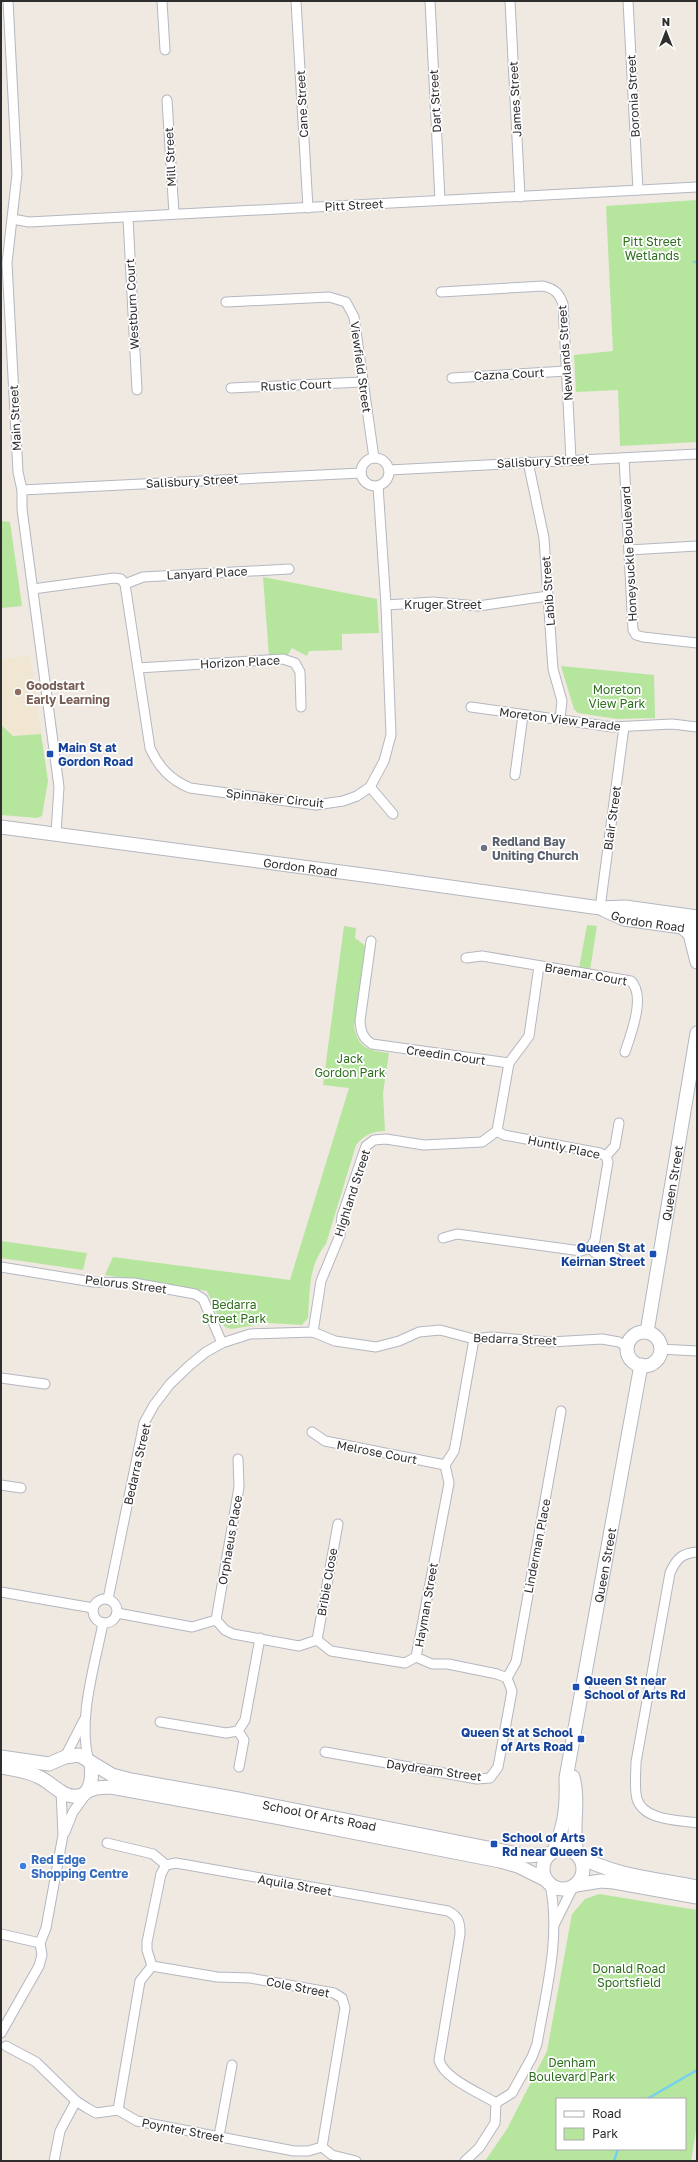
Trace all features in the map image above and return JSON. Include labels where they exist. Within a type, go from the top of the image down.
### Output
[{"type":"street","name":"Main Street","points":[[8,1],[17,174],[7,263],[18,472],[22,490],[22,509],[59,787],[56,833]]},
{"type":"street","points":[[162,1],[165,50]]},
{"type":"street","name":"Cane Street","points":[[296,1],[308,208]]},
{"type":"street","name":"Dart Street","points":[[430,1],[440,200]]},
{"type":"street","name":"James Street","points":[[510,1],[520,197]]},
{"type":"street","name":"Boronia Street","points":[[628,1],[638,190]]},
{"type":"street","name":"Mill Street","points":[[167,100],[174,214]]},
{"type":"street","name":"Pitt Street","points":[[12,219],[29,222],[128,218],[174,214],[697,187]]},
{"type":"street","name":"Westburn Court","points":[[128,218],[136,390]]},
{"type":"street","name":"Newlands Street","points":[[441,292],[543,286],[553,288],[560,296],[563,304],[571,460]]},
{"type":"street","name":"Viewfield Street","points":[[226,302],[330,297],[346,302],[354,317],[362,382],[374,458]]},
{"type":"street","name":"Cazna Court","points":[[452,378],[566,371]]},
{"type":"street","name":"Rustic Court","points":[[231,388],[362,382]]},
{"type":"street","name":"Salisbury Street","points":[[389,470],[697,454]]},
{"type":"street","points":[[374,458],[384,461],[389,470],[387,480],[378,486],[368,484],[364,481],[361,473],[364,464],[374,458]]},
{"type":"street","name":"Honeysuckle Boulevard","points":[[624,458],[626,530],[630,550],[633,630],[636,635],[643,637],[697,643]]},
{"type":"street","name":"Labib Street","points":[[528,462],[544,538],[553,668],[562,701],[560,719]]},
{"type":"street","name":"Salisbury Street","points":[[22,490],[361,473]]},
{"type":"street","points":[[378,486],[386,605],[391,735],[384,761],[370,787],[393,814]]},
{"type":"street","points":[[630,550],[697,546]]},
{"type":"street","name":"Lanyard Place","points":[[125,584],[143,577],[289,569]]},
{"type":"street","points":[[33,589],[114,578],[121,579],[125,584]]},
{"type":"street","name":"Spinnaker Circuit","points":[[125,584],[150,748],[155,761],[166,774],[178,783],[190,788],[316,805],[343,801],[357,796],[370,787]]},
{"type":"street","name":"Kruger Street","points":[[386,605],[433,602],[478,606],[548,596]]},
{"type":"street","name":"Horizon Place","points":[[138,668],[284,659],[295,663],[300,672],[301,707]]},
{"type":"street","name":"Moreton View Parade","points":[[471,708],[624,727],[672,724],[697,727]]},
{"type":"street","points":[[515,775],[523,714]]},
{"type":"street","name":"Blair Street","points":[[600,908],[624,727]]},
{"type":"street","name":"Gordon Road","points":[[1,827],[56,833],[600,908],[625,907],[697,917]]},
{"type":"street","name":"Gordon Road","points":[[600,908],[624,918],[697,929]]},
{"type":"street","points":[[682,927],[690,934],[697,962]]},
{"type":"street","name":"Creedin Court","points":[[371,941],[360,1022],[360,1032],[365,1039],[372,1044],[509,1063]]},
{"type":"street","name":"Braemar Court","points":[[466,958],[482,956],[631,981],[636,986],[638,996],[631,1034],[624,1052]]},
{"type":"street","points":[[497,1131],[509,1063],[529,1036],[539,966]]},
{"type":"street","name":"Queen Street","points":[[647,1332],[697,1033]]},
{"type":"street","points":[[606,1156],[615,1146],[619,1123]]},
{"type":"street","name":"Huntly Place","points":[[497,1131],[504,1135],[600,1152],[606,1156],[608,1162],[596,1232],[590,1248]]},
{"type":"street","name":"Highland Street","points":[[314,1332],[321,1281],[340,1235],[342,1216],[366,1146],[374,1140],[386,1139],[424,1145],[482,1142],[497,1131]]},
{"type":"street","points":[[443,1238],[457,1234],[581,1251],[590,1248],[595,1254],[603,1257],[615,1258],[620,1262]]},
{"type":"street","name":"Pelorus Street","points":[[1,1267],[93,1282],[134,1283],[195,1294],[203,1299],[222,1343]]},
{"type":"street","name":"Bedarra Street","points":[[108,1599],[144,1423],[154,1405],[170,1384],[206,1352],[222,1343],[250,1334],[314,1332],[335,1341],[376,1347],[428,1330],[445,1331],[474,1339],[491,1337],[550,1342],[602,1339],[619,1342],[627,1347]]},
{"type":"street","points":[[647,1332],[656,1337],[660,1349],[656,1360],[652,1364],[641,1365],[632,1361],[627,1352],[627,1347],[631,1337],[636,1334],[647,1332]]},
{"type":"street","points":[[445,1465],[454,1452],[474,1339]]},
{"type":"street","points":[[660,1349],[697,1351]]},
{"type":"street","name":"Queen Street","points":[[552,1853],[565,1821],[567,1809],[566,1778],[641,1365]]},
{"type":"street","points":[[1,1378],[45,1384]]},
{"type":"street","name":"Linderman Place","points":[[507,1678],[513,1671],[516,1662],[561,1411]]},
{"type":"street","name":"Melrose Court","points":[[312,1432],[325,1441],[445,1465]]},
{"type":"street","name":"Orphaeus Place","points":[[216,1620],[239,1487],[238,1458]]},
{"type":"street","name":"Hayman Street","points":[[317,1640],[331,1651],[405,1663],[416,1657],[449,1483],[445,1465]]},
{"type":"street","points":[[1,1485],[21,1488]]},
{"type":"street","name":"Bribie Close","points":[[317,1640],[338,1524]]},
{"type":"street","points":[[697,1552],[687,1553],[676,1560],[670,1573],[636,1762],[636,1789],[638,1800],[644,1810],[656,1816],[697,1823]]},
{"type":"street","points":[[1,1592],[93,1608]]},
{"type":"street","points":[[108,1599],[116,1605],[117,1613],[114,1620],[103,1623],[94,1616],[93,1608],[97,1602],[108,1599]]},
{"type":"street","points":[[117,1613],[192,1627],[216,1620],[225,1630],[233,1634],[299,1646],[317,1640]]},
{"type":"street","points":[[103,1623],[85,1717],[85,1748],[90,1763],[92,1780],[87,1792],[73,1812],[63,1835],[46,1928],[40,1943],[42,1955],[40,1966],[1,2033],[6,2037],[3,2048],[36,2062],[76,2101],[96,2113],[118,2110],[140,1981],[152,1966],[147,1950],[147,1942],[161,1874],[166,1865],[154,1854],[107,1843]]},
{"type":"street","points":[[160,1722],[226,1733],[238,1731],[245,1720],[260,1638]]},
{"type":"street","points":[[416,1657],[432,1664],[448,1664],[497,1674],[507,1678]]},
{"type":"street","name":"Daydream Street","points":[[325,1752],[478,1779],[490,1778],[498,1767],[512,1691],[507,1678]]},
{"type":"street","points":[[63,1835],[60,1790],[56,1776],[63,1759],[85,1717]]},
{"type":"street","points":[[238,1731],[244,1740],[239,1766]]},
{"type":"street","points":[[1,1757],[49,1764],[63,1759],[79,1756],[90,1763]]},
{"type":"street","name":"School Of Arts Road","points":[[90,1763],[112,1775],[131,1780],[238,1799],[528,1856],[552,1853]]},
{"type":"street","name":"Queen Street","points":[[569,1766],[576,1797],[574,1835],[578,1855]]},
{"type":"street","points":[[1,1767],[35,1775],[60,1790],[74,1796],[87,1792]]},
{"type":"street","name":"School Of Arts Road","points":[[87,1792],[96,1788],[111,1787],[380,1837],[518,1866],[548,1882]]},
{"type":"street","points":[[464,2161],[479,2148],[495,2123],[496,2103],[512,2093],[532,2058],[537,2044],[552,1957],[554,1925],[548,1882],[543,1869],[544,1864],[552,1853],[566,1850],[578,1855],[594,1865],[612,1870],[697,1886]]},
{"type":"street","points":[[554,1925],[583,1874],[583,1868],[578,1855]]},
{"type":"street","name":"Aquila Street","points":[[166,1865],[176,1863],[448,1911],[456,1916],[460,1923],[460,1934],[439,2060],[440,2068],[447,2074],[496,2103]]},
{"type":"street","points":[[548,1882],[561,1889],[601,1881],[614,1882],[697,1897]]},
{"type":"street","points":[[1,1934],[40,1943]]},
{"type":"street","name":"Cole Street","points":[[152,1966],[217,1977],[250,1978],[334,1993],[342,1998],[345,2008],[322,2147]]},
{"type":"street","points":[[220,2136],[232,2065]]},
{"type":"street","points":[[54,2161],[60,2131],[76,2101]]},
{"type":"street","name":"Poynter Street","points":[[118,2110],[137,2121],[294,2151],[308,2151],[322,2147]]},
{"type":"street","points":[[322,2147],[332,2155],[356,2161]]},
{"type":"shaded area","name":"Goodstart Early Learning","points":[[30,655],[41,734],[13,736],[1,725],[1,659]]},
{"type":"green space","name":"Pitt Street Wetlands","points":[[697,200],[697,442],[620,446],[618,390],[576,392],[574,355],[613,351],[606,206]]},
{"type":"green space","points":[[1,521],[10,522],[22,606],[1,608]]},
{"type":"green space","points":[[263,577],[377,599],[379,633],[342,634],[342,650],[309,651],[307,656],[292,648],[287,656],[269,656]]},
{"type":"green space","name":"Moreton View Park","points":[[561,666],[654,675],[655,718],[617,719],[578,713],[574,709]]},
{"type":"green space","points":[[1,725],[13,736],[41,734],[48,781],[42,816],[37,818],[1,815]]},
{"type":"green space","points":[[587,925],[597,926],[590,970],[579,968]]},
{"type":"green space","name":"Jack Gordon Park","points":[[344,926],[356,928],[355,938],[367,947],[354,1027],[356,1035],[362,1045],[366,1048],[389,1053],[383,1093],[385,1131],[369,1134],[356,1145],[326,1244],[320,1252],[313,1270],[308,1318],[302,1325],[268,1323],[231,1329],[225,1327],[220,1321],[207,1291],[105,1275],[113,1257],[290,1280],[349,1088],[323,1085]]},
{"type":"green space","points":[[1,1241],[87,1253],[83,1270],[1,1258]]},
{"type":"green space","points":[[599,1894],[697,1910],[697,2124],[691,2161],[485,2161],[507,2129],[547,2051],[572,1914],[585,1899]]},
{"type":"waterway","points":[[649,2098],[697,2070]]},
{"type":"waterway","points":[[614,2161],[618,2150]]},
{"type":"place","name":"Goodstart Early Learning","points":[[18,692]]},
{"type":"place","name":"Main St at Gordon Road","points":[[50,754]]},
{"type":"place","name":"Redland Bay Uniting Church","points":[[484,848]]},
{"type":"place","name":"Queen St at Keirnan Street","points":[[653,1254]]},
{"type":"place","name":"Queen St near School of Arts Rd","points":[[576,1687]]},
{"type":"place","name":"Queen St at School of Arts Road","points":[[581,1739]]},
{"type":"place","name":"School of Arts Rd near Queen St","points":[[494,1844]]},
{"type":"place","name":"Red Edge Shopping Centre","points":[[23,1866]]},
{"type":"park label","name":"Bedarra Street Park","points":[[234,1311]]},
{"type":"park label","name":"Donald Road Sportsfield","points":[[629,1975]]},
{"type":"park label","name":"Denham Boulevard Park","points":[[572,2069]]}]
